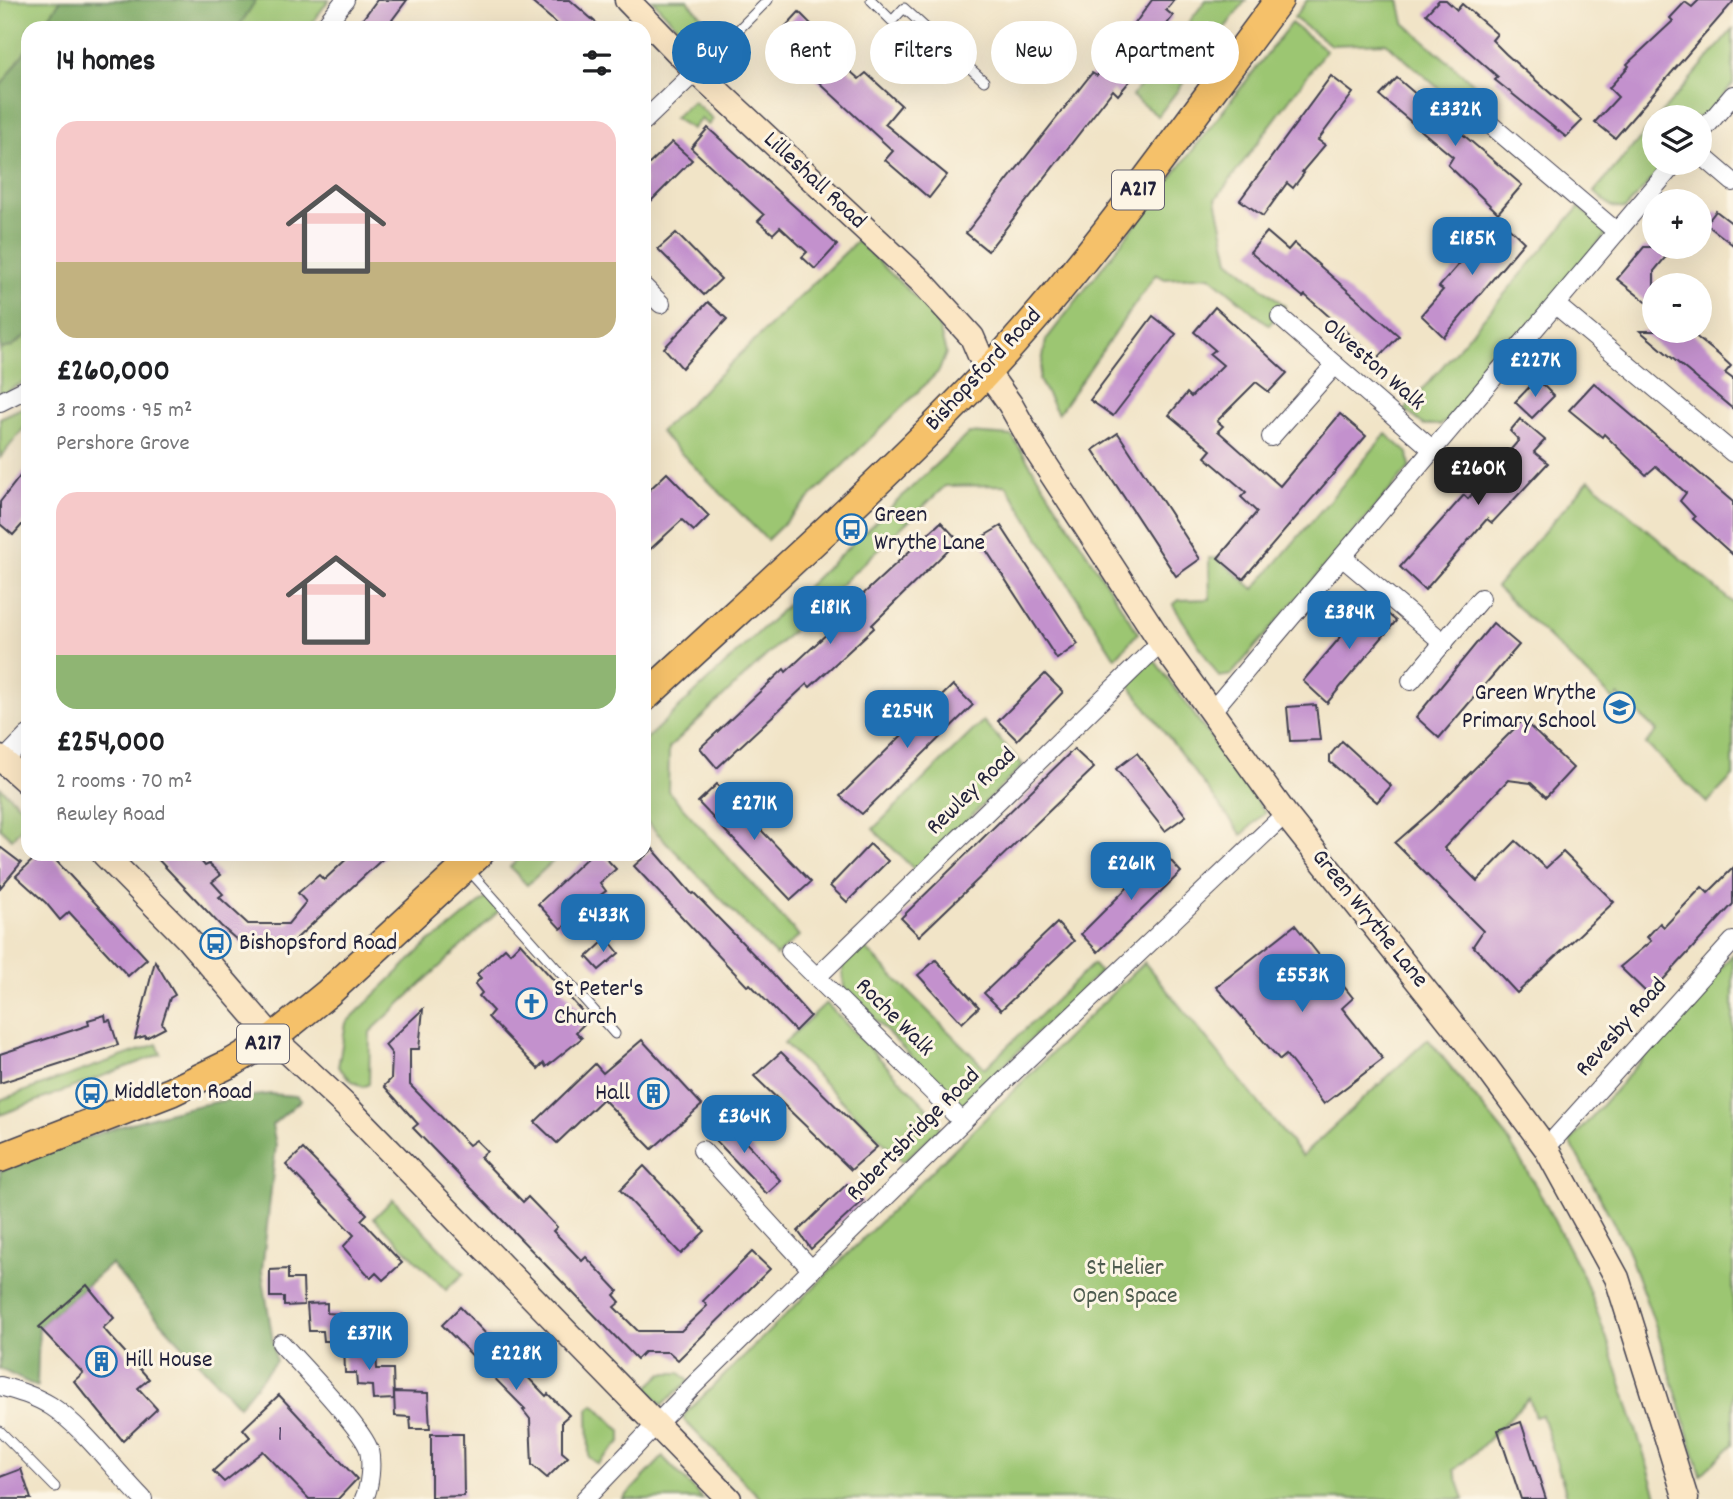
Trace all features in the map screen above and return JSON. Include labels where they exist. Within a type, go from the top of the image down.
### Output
[{"type":"main road","name":"Bishopsford Road","points":[[651,691],[892,467],[987,372],[1101,237],[1166,154],[1279,0]]},
{"type":"main road","name":"A217","points":[[0,1158],[172,1092],[233,1062],[273,1038],[347,976],[471,861]]},
{"type":"street","points":[[328,21],[345,0]]},
{"type":"street","name":"Lilleshall Road","points":[[627,0],[647,21]]},
{"type":"street","name":"Lilleshall Road","points":[[651,25],[672,46]]},
{"type":"street","points":[[651,114],[682,84]]},
{"type":"street","name":"Lilleshall Road","points":[[710,84],[921,281],[972,337],[987,372]]},
{"type":"street","points":[[1712,120],[1733,95]]},
{"type":"street","points":[[1465,103],[1617,232]]},
{"type":"street","points":[[1712,164],[1733,182]]},
{"type":"street","points":[[1211,712],[1665,175]]},
{"type":"street","points":[[651,294],[662,304]]},
{"type":"street","points":[[1556,305],[1733,453]]},
{"type":"street","name":"Olveston Walk","points":[[1280,317],[1433,450]]},
{"type":"street","points":[[1271,438],[1335,365]]},
{"type":"street","name":"Green Wrythe Lane","points":[[987,372],[1161,642],[1211,712],[1285,814],[1494,1077],[1546,1148],[1616,1278],[1686,1499]]},
{"type":"street","points":[[0,402],[21,392]]},
{"type":"street","points":[[1342,557],[1444,643]]},
{"type":"street","points":[[1411,681],[1481,598]]},
{"type":"street","name":"Rewley Road","points":[[817,977],[1161,642]]},
{"type":"street","points":[[21,741],[1,760],[21,777]]},
{"type":"street","name":"Robertsbridge Road","points":[[584,1499],[655,1424],[962,1121],[1285,814]]},
{"type":"street","points":[[111,861],[186,937],[273,1038],[347,1107],[729,1499]]},
{"type":"street","name":"Revesby Road","points":[[1546,1148],[1733,940]]},
{"type":"street","name":"Roche Walk","points":[[790,951],[962,1121]]},
{"type":"street","points":[[702,1150],[812,1269]]},
{"type":"street","points":[[281,1343],[358,1430],[368,1449],[370,1472],[364,1499]]},
{"type":"street","points":[[0,1386],[35,1397],[53,1408],[94,1446],[143,1499]]},
{"type":"lane","points":[[747,21],[768,0]]},
{"type":"lane","points":[[871,0],[892,21],[904,8],[984,81]]},
{"type":"lane","points":[[473,861],[615,1034]]},
{"type":"lane","points":[[0,1430],[55,1488]]},
{"type":"green space","points":[[0,0],[329,0],[313,21],[21,21],[21,384],[0,395]]},
{"type":"green space","points":[[61,0],[256,0],[242,21],[46,21]]},
{"type":"green space","points":[[652,0],[687,0],[706,21],[672,21]]},
{"type":"green space","points":[[1206,0],[1246,0],[1230,21],[1190,21]]},
{"type":"green space","points":[[1307,0],[1399,0],[1404,23],[1475,85],[1458,105],[1386,43],[1331,45],[1294,18]]},
{"type":"green space","points":[[1291,23],[1326,50],[1216,199],[1229,260],[1285,306],[1269,325],[1210,276],[1165,279],[1156,274],[1058,414],[1039,380],[1046,340]]},
{"type":"green space","points":[[1733,29],[1733,84],[1712,109],[1712,105],[1668,105]]},
{"type":"green space","points":[[21,57],[21,339],[11,347],[0,349],[0,87]]},
{"type":"green space","points":[[1141,84],[1182,84],[1158,116],[1132,96]]},
{"type":"green space","points":[[693,101],[713,119],[708,125],[701,119],[692,129],[674,118]]},
{"type":"green space","points":[[1642,136],[1642,175],[1656,175],[1625,209],[1612,207],[1594,192]]},
{"type":"green space","points":[[1579,207],[1608,232],[1447,421],[1440,425],[1424,425],[1405,410]]},
{"type":"green space","points":[[857,241],[936,317],[946,353],[939,371],[767,540],[660,432]]},
{"type":"green space","points":[[21,408],[21,432],[0,458],[0,418]]},
{"type":"green space","points":[[969,433],[1012,436],[1138,633],[1115,658],[1006,485],[945,486],[669,748],[668,791],[799,936],[776,956],[651,826],[651,734]]},
{"type":"green space","points":[[1386,434],[1408,453],[1410,467],[1231,675],[1219,677],[1173,605],[1179,600],[1210,599],[1209,558],[1218,558],[1254,589]]},
{"type":"green space","points":[[1589,480],[1733,603],[1733,776],[1707,803],[1646,744],[1657,731],[1618,695],[1614,700],[1496,587]]},
{"type":"green space","points":[[1149,661],[1155,661],[1265,812],[1242,835],[1127,682]]},
{"type":"green space","points":[[983,721],[1023,765],[916,871],[873,829]]},
{"type":"green space","points":[[0,787],[21,806],[21,828],[12,839],[0,828]]},
{"type":"green space","points":[[516,861],[553,861],[527,885],[510,867]]},
{"type":"green space","points":[[487,897],[500,910],[370,1032],[369,1084],[363,1087],[352,1081],[338,1067],[346,1023],[430,941],[444,933]]},
{"type":"green space","points":[[860,943],[985,1068],[1093,964],[1100,972],[961,1107],[844,988],[842,959]]},
{"type":"green space","points":[[1733,954],[1733,1444],[1701,1475],[1656,1327],[1626,1246],[1570,1142]]},
{"type":"green space","name":"St Helier Open Space","points":[[1144,962],[1302,1156],[1428,1039],[1504,1133],[1537,1188],[1584,1278],[1607,1339],[1658,1499],[1568,1499],[1542,1415],[1535,1417],[1529,1398],[1478,1450],[1454,1470],[1464,1499],[761,1499],[684,1420],[684,1415]]},
{"type":"green space","points":[[826,1003],[939,1120],[939,1129],[903,1162],[784,1043]]},
{"type":"green space","points":[[157,1044],[161,1054],[0,1115],[0,1100]]},
{"type":"green space","points":[[270,1094],[296,1096],[301,1100],[272,1125],[276,1145],[262,1271],[276,1361],[239,1406],[111,1264],[39,1327],[37,1387],[0,1369],[0,1171],[99,1133],[166,1113]]},
{"type":"green space","points":[[393,1199],[464,1273],[446,1290],[374,1218]]},
{"type":"green space","points":[[663,1373],[680,1373],[689,1381],[662,1405],[647,1388]]},
{"type":"green space","points":[[594,1404],[621,1431],[621,1441],[598,1464],[589,1457],[588,1409]]},
{"type":"green space","points":[[663,1457],[703,1499],[623,1499]]},
{"type":"building","points":[[377,0],[407,0],[391,21],[361,21]]},
{"type":"building","points":[[529,0],[570,0],[594,21],[554,21]]},
{"type":"building","points":[[1152,0],[1174,0],[1166,10],[1173,16],[1169,21],[1137,21]]},
{"type":"building","points":[[1439,0],[1446,0],[1457,10],[1462,4],[1497,34],[1492,40],[1506,54],[1582,121],[1566,137],[1495,80],[1498,77],[1426,14]]},
{"type":"building","points":[[1699,0],[1733,0],[1615,138],[1595,122],[1618,97],[1609,88],[1629,66],[1627,64],[1673,21],[1670,18],[1685,2],[1692,7]]},
{"type":"building","points":[[799,12],[808,21],[791,21]]},
{"type":"building","points":[[866,73],[870,77],[870,84],[878,84],[901,105],[885,124],[947,175],[929,198],[885,160],[893,151],[821,84],[856,84],[856,76],[859,79]]},
{"type":"building","points":[[1091,74],[1091,84],[1127,84],[1118,95],[1113,90],[988,251],[966,233]]},
{"type":"building","points":[[1331,76],[1353,93],[1318,140],[1325,145],[1302,172],[1304,173],[1293,188],[1287,183],[1263,216],[1240,200]]},
{"type":"building","points":[[1397,78],[1522,185],[1498,213],[1448,165],[1453,157],[1380,96]]},
{"type":"building","points":[[708,128],[837,245],[815,269],[802,257],[807,252],[780,227],[773,234],[758,221],[764,215],[691,148]]},
{"type":"building","points":[[672,142],[692,160],[651,201],[651,162]]},
{"type":"building","points":[[1716,211],[1733,224],[1733,245],[1712,229],[1712,216]]},
{"type":"building","points":[[1499,218],[1524,242],[1444,337],[1421,315],[1443,290],[1439,287]]},
{"type":"building","points":[[1267,232],[1288,250],[1294,243],[1399,336],[1377,359],[1305,295],[1303,297],[1250,252]]},
{"type":"building","points":[[676,233],[721,279],[704,295],[658,249]]},
{"type":"building","points":[[1642,249],[1642,259],[1664,259],[1654,273],[1642,273],[1642,299],[1617,279]]},
{"type":"building","points":[[708,302],[727,319],[682,368],[664,348]]},
{"type":"building","points":[[1215,307],[1287,373],[1269,392],[1256,382],[1217,421],[1223,426],[1218,431],[1280,486],[1340,414],[1366,436],[1243,579],[1218,558],[1257,512],[1241,497],[1246,492],[1205,457],[1211,450],[1169,415],[1187,393],[1191,397],[1223,365],[1210,354],[1215,350],[1194,332]]},
{"type":"building","points":[[1153,316],[1176,334],[1113,416],[1090,400]]},
{"type":"building","points":[[1654,343],[1704,343],[1719,355],[1731,366],[1725,373],[1733,379],[1733,409]]},
{"type":"building","points":[[1537,379],[1554,396],[1532,418],[1515,402]]},
{"type":"building","points":[[1594,383],[1733,502],[1733,555],[1693,519],[1695,517],[1680,501],[1686,493],[1656,466],[1646,475],[1604,434],[1602,437],[1569,410]]},
{"type":"building","points":[[1520,419],[1545,440],[1534,452],[1548,463],[1492,523],[1487,519],[1425,590],[1400,567],[1464,495],[1468,499],[1519,440],[1510,431]]},
{"type":"building","points":[[1118,433],[1200,559],[1176,576],[1093,450]]},
{"type":"building","points":[[667,473],[709,516],[694,531],[682,520],[651,549],[651,488]]},
{"type":"building","points":[[21,475],[21,526],[13,535],[0,524],[0,502]]},
{"type":"building","points":[[941,522],[958,540],[872,625],[874,628],[810,687],[807,684],[717,768],[700,748],[862,601],[859,598]]},
{"type":"building","points":[[1001,526],[1078,644],[1057,659],[979,539]]},
{"type":"building","points":[[1372,600],[1396,621],[1327,703],[1303,681]]},
{"type":"building","points":[[1493,623],[1519,645],[1439,738],[1416,717]]},
{"type":"building","points":[[1045,674],[1063,692],[1017,740],[998,721]]},
{"type":"building","points":[[953,685],[973,705],[862,814],[840,796]]},
{"type":"building","points":[[1316,705],[1320,740],[1290,741],[1287,707]]},
{"type":"building","points":[[1523,720],[1573,768],[1546,797],[1531,783],[1508,780],[1444,848],[1477,881],[1516,841],[1546,868],[1563,852],[1614,902],[1517,993],[1473,946],[1483,931],[1395,843],[1434,809]]},
{"type":"building","points":[[1342,741],[1391,786],[1377,802],[1330,762],[1330,755]]},
{"type":"building","points":[[1074,749],[1094,768],[919,936],[901,918]]},
{"type":"building","points":[[1137,753],[1186,816],[1165,831],[1116,769]]},
{"type":"building","points":[[717,784],[811,882],[791,900],[698,802]]},
{"type":"building","points":[[870,844],[888,861],[847,902],[830,886]]},
{"type":"building","points":[[0,847],[21,863],[0,888]]},
{"type":"building","points":[[653,849],[692,894],[694,893],[768,969],[810,1016],[795,1031],[750,984],[747,986],[634,866],[640,861],[651,861]]},
{"type":"building","points":[[1163,852],[1181,872],[1098,952],[1081,934]]},
{"type":"building","points":[[32,861],[56,861],[147,959],[128,976],[69,912],[60,920],[46,903],[16,876]]},
{"type":"building","points":[[160,861],[201,861],[205,866],[209,864],[221,875],[212,882],[223,894],[219,897],[248,924],[288,924],[306,902],[298,893],[319,875],[324,880],[344,861],[380,861],[286,948],[279,941],[250,942],[246,948],[221,926]]},
{"type":"building","points":[[584,861],[609,861],[616,869],[600,883],[606,891],[581,909],[583,911],[561,929],[538,904]]},
{"type":"building","points":[[1733,868],[1733,904],[1649,995],[1620,967],[1651,941],[1647,937],[1660,923],[1664,927],[1702,887],[1708,893]]},
{"type":"building","points":[[1057,923],[1074,941],[1001,1010],[984,993]]},
{"type":"building","points":[[1295,925],[1353,998],[1342,1008],[1383,1059],[1324,1104],[1286,1055],[1280,1060],[1216,987]]},
{"type":"building","points":[[607,938],[619,953],[599,970],[587,957]]},
{"type":"building","name":"St Peter's Church","points":[[520,943],[589,1019],[576,1032],[582,1038],[546,1067],[544,1063],[538,1069],[488,1017],[493,1011],[479,996],[482,993],[475,984],[481,978],[477,974],[505,948],[510,953]]},
{"type":"building","points":[[936,960],[979,1007],[962,1023],[918,975]]},
{"type":"building","points":[[155,961],[175,995],[170,998],[162,1023],[165,1028],[146,1038],[135,1039]]},
{"type":"building","points":[[423,1009],[419,1049],[410,1049],[410,1085],[469,1145],[476,1140],[487,1151],[480,1157],[523,1202],[528,1197],[557,1227],[553,1231],[582,1261],[586,1257],[618,1291],[614,1295],[620,1302],[614,1307],[638,1331],[681,1331],[707,1306],[703,1301],[752,1252],[770,1269],[678,1360],[669,1352],[644,1352],[637,1359],[413,1128],[418,1124],[384,1086],[391,1079],[392,1054],[385,1045]]},
{"type":"building","points":[[105,1015],[106,1021],[110,1020],[118,1045],[0,1083],[0,1054],[89,1025],[88,1020]]},
{"type":"building","name":"Hall","points":[[642,1040],[702,1105],[652,1149],[603,1099],[557,1143],[535,1122],[595,1064],[603,1073]]},
{"type":"building","points":[[781,1052],[877,1147],[851,1170],[754,1076]]},
{"type":"building","points":[[723,1117],[781,1181],[767,1194],[707,1131]]},
{"type":"building","points":[[303,1149],[367,1214],[361,1220],[402,1263],[383,1280],[376,1273],[371,1278],[343,1247],[354,1235],[286,1165]]},
{"type":"building","points":[[644,1166],[705,1231],[681,1254],[620,1190]]},
{"type":"building","points":[[847,1184],[863,1201],[811,1249],[798,1231]]},
{"type":"building","points":[[288,1269],[288,1279],[303,1279],[304,1305],[284,1306],[284,1297],[270,1297],[270,1270]]},
{"type":"building","name":"Hill House","points":[[87,1285],[114,1318],[103,1328],[149,1379],[138,1388],[157,1409],[123,1441],[74,1381],[83,1373],[39,1327]]},
{"type":"building","points":[[327,1303],[327,1313],[341,1314],[341,1341],[324,1341],[323,1331],[309,1331],[307,1304]]},
{"type":"building","points":[[460,1307],[546,1396],[548,1394],[569,1415],[562,1421],[562,1452],[568,1457],[547,1478],[532,1465],[530,1419],[523,1410],[525,1409],[442,1325]]},
{"type":"building","points":[[344,1343],[361,1343],[361,1354],[376,1354],[377,1369],[393,1369],[394,1399],[373,1400],[372,1386],[357,1385],[356,1373],[345,1373]]},
{"type":"building","points":[[394,1392],[428,1393],[430,1429],[411,1429],[410,1417],[395,1416]]},
{"type":"building","points":[[279,1395],[357,1479],[338,1499],[309,1499],[263,1451],[224,1482],[213,1471],[250,1437],[243,1429]]},
{"type":"building","points":[[1521,1422],[1546,1499],[1521,1499],[1498,1430]]},
{"type":"building","points":[[431,1434],[463,1434],[464,1496],[431,1497]]},
{"type":"building","points":[[21,1469],[31,1499],[0,1499],[0,1477]]},
{"type":"place","name":"Green Wrythe Lane","points":[[851,530]]},
{"type":"place","name":"Green Wrythe Primary School","points":[[1619,708]]},
{"type":"place","name":"Bishopsford Road","points":[[216,944]]},
{"type":"place","name":"St Peter's Church","points":[[531,1004]]},
{"type":"place","name":"Middleton Road","points":[[91,1093]]},
{"type":"place","name":"Hall","points":[[653,1094]]},
{"type":"place","name":"Hill House","points":[[102,1361]]}]
